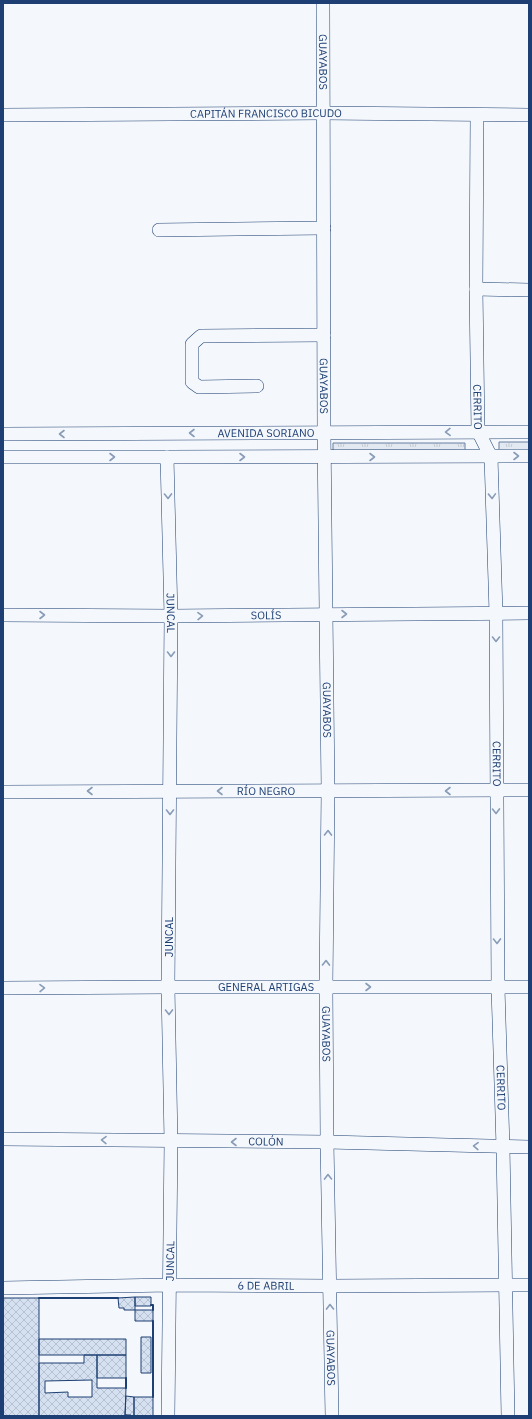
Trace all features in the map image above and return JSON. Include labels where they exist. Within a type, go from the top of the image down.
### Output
[{"type":"street","name":"GUAYABOS","points":[[323,3],[324,433],[328,790],[326,987],[332,1416]]},
{"type":"street","name":"CAPITÁN FRANCISCO BICUDO","points":[[3,115],[323,113],[529,115]]},
{"type":"street","name":"CERRITO","points":[[477,115],[476,289],[478,431],[491,456],[496,613],[498,988],[503,1147],[508,1416]]},
{"type":"street","points":[[159,230],[324,228]]},
{"type":"street","points":[[476,289],[529,290]]},
{"type":"street","points":[[257,386],[199,387],[192,382],[192,344],[201,336],[324,335]]},
{"type":"street","name":"AVENIDA SORIANO","points":[[3,434],[529,432]]},
{"type":"street","points":[[3,456],[167,458],[529,456]]},
{"type":"street","name":"JUNCAL","points":[[167,458],[171,616],[168,987],[171,1141],[168,1416]]},
{"type":"street","name":"SOLÍS","points":[[3,615],[171,616],[529,613]]},
{"type":"street","name":"RÍO NEGRO","points":[[3,792],[529,790]]},
{"type":"street","name":"GENERAL ARTIGAS","points":[[3,988],[529,988]]},
{"type":"street","name":"COLÓN","points":[[3,1139],[327,1142],[529,1147]]},
{"type":"street","name":"6 DE ABRIL","points":[[3,1288],[170,1285],[529,1286]]},
{"type":"green space","points":[[499,442],[529,442],[529,450],[499,450]]},
{"type":"green space","points":[[333,443],[465,443],[465,451],[333,451]]},
{"type":"building","points":[[135,1297],[151,1297],[151,1306],[135,1306]]},
{"type":"building","points":[[135,1297],[135,1310],[124,1310],[124,1308],[119,1308],[118,1298]]},
{"type":"building","points":[[3,1298],[39,1298],[39,1416],[3,1416]]},
{"type":"building","points":[[135,1310],[153,1310],[153,1321],[135,1321]]},
{"type":"building","points":[[141,1337],[151,1337],[151,1373],[141,1373]]},
{"type":"building","points":[[39,1339],[126,1339],[126,1355],[39,1355]]},
{"type":"building","points":[[84,1355],[97,1355],[97,1388],[126,1388],[125,1415],[131,1416],[39,1416],[39,1363],[84,1363]],"holes":[[[92,1380],[92,1397],[68,1397],[68,1392],[45,1393],[45,1381]]]},
{"type":"building","points":[[97,1355],[126,1355],[126,1378],[97,1378]]},
{"type":"building","points":[[126,1396],[134,1397],[134,1416],[125,1415]]},
{"type":"building","points":[[134,1397],[153,1397],[153,1416],[134,1416]]},
{"type":"wall","points":[[39,1298],[118,1298]]},
{"type":"wall","points":[[151,1305],[153,1305],[153,1310]]},
{"type":"wall","points":[[153,1321],[153,1397]]},
{"type":"wall","points":[[126,1378],[126,1388]]}]
